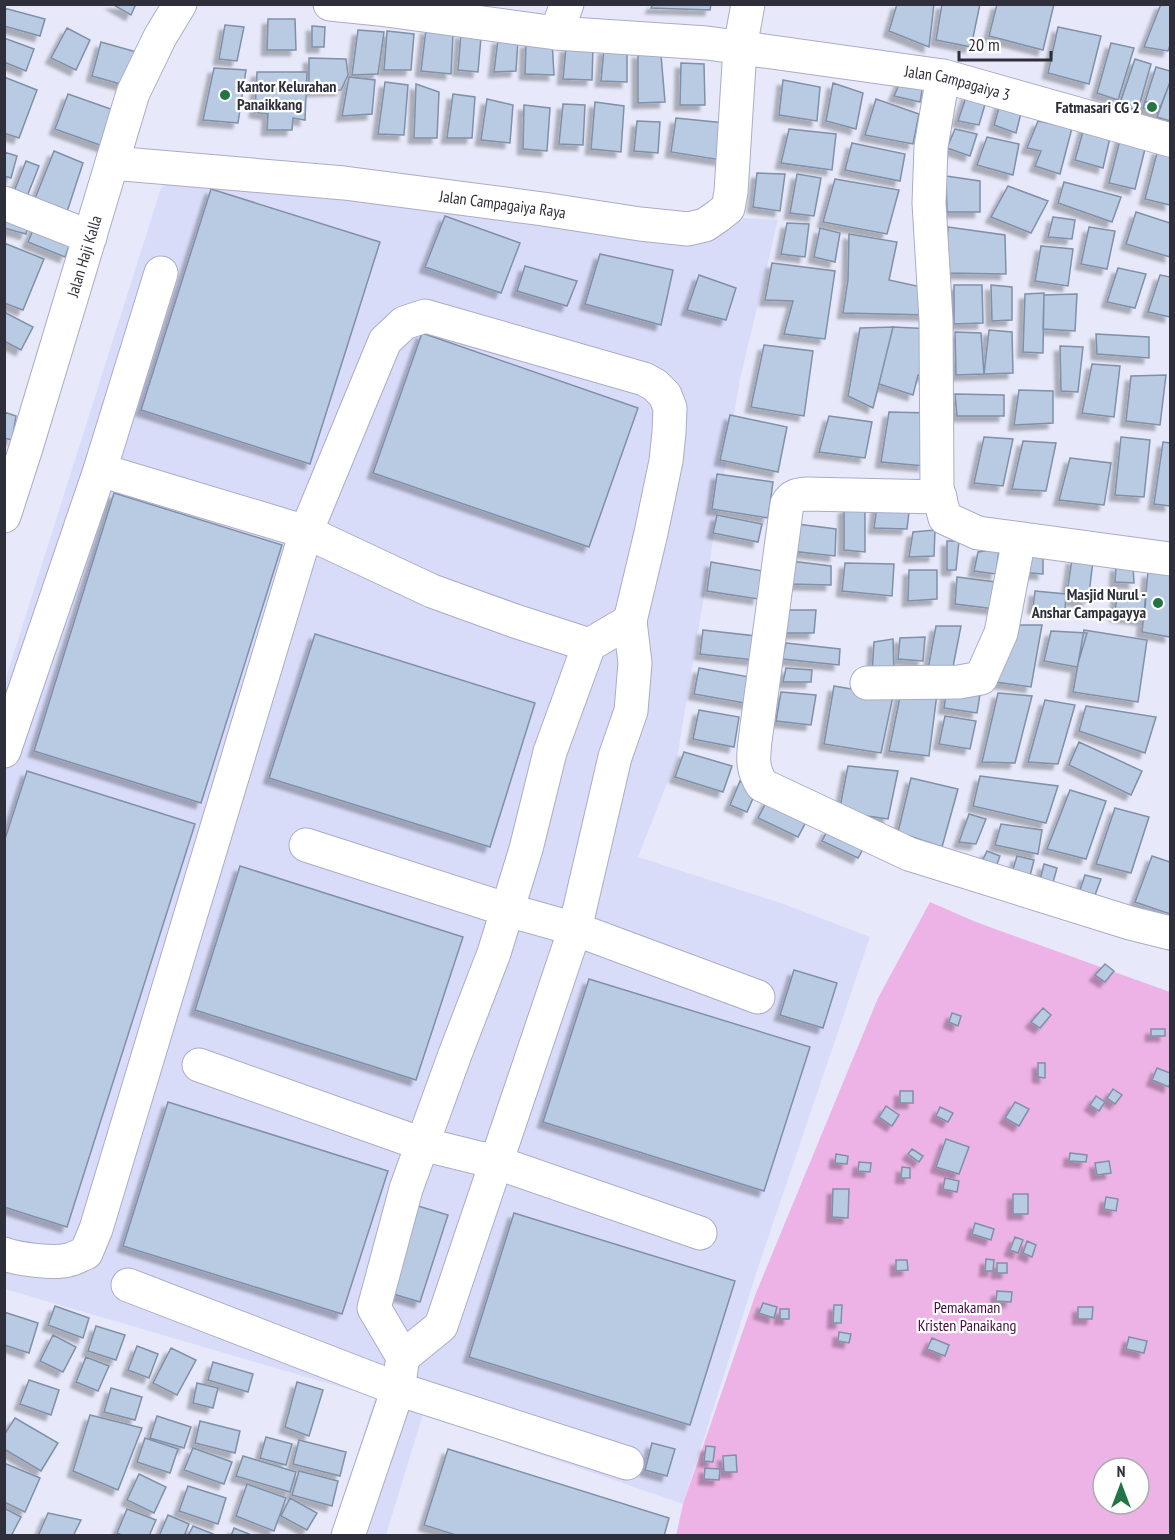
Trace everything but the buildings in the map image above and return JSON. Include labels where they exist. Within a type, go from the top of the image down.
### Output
[{"type":"street","name":"Jalan Haji Kalla","points":[[4,516],[133,93],[160,37],[180,4]]},
{"type":"street","name":"Jalan Campagaiya 3","points":[[330,4],[562,19],[740,48],[943,76],[1170,140]]},
{"type":"street","points":[[740,48],[748,4]]},
{"type":"street","name":"Jalan Campagaiya Raya","points":[[112,163],[344,183],[688,229],[705,225],[728,208],[732,192],[740,48]]},
{"type":"street","points":[[943,76],[931,147],[929,203],[936,320],[937,488],[945,518],[978,533],[1170,560]]},
{"type":"street","points":[[4,203],[90,237]]},
{"type":"street","points":[[4,751],[100,470],[161,273]]},
{"type":"street","points":[[4,1254],[38,1260],[67,1261],[86,1253],[96,1229],[306,532],[385,341],[404,323],[426,316],[644,379],[655,385],[665,395],[670,408],[666,461],[630,621],[635,663],[631,711],[615,757],[575,929],[441,1326],[403,1357]]},
{"type":"street","points":[[100,470],[306,532],[432,591],[589,645]]},
{"type":"street","points":[[940,497],[807,494],[797,495],[789,500],[755,741],[753,762],[756,776],[762,784],[909,854],[1130,923],[1170,933]]},
{"type":"street","points":[[867,683],[959,682],[981,678],[1001,633],[1019,539]]},
{"type":"street","points":[[348,1536],[398,1389],[403,1357],[374,1308],[406,1189],[494,953],[526,849],[549,752],[589,645],[630,621]]},
{"type":"street","points":[[306,845],[508,910],[575,929],[758,997]]},
{"type":"street","points":[[199,1065],[422,1143],[495,1162],[700,1233]]},
{"type":"street","points":[[128,1285],[398,1389],[627,1463]]},
{"type":"shaded area","points":[[171,178],[392,197],[778,220],[740,379],[677,758],[638,857],[781,903],[870,937],[757,1271],[683,1504],[423,1414],[386,1535],[333,1535],[375,1397],[5,1289],[5,681],[161,188]]},
{"type":"green space","name":"Pemakaman Kristen Panaikang","points":[[930,902],[976,922],[1170,992],[1170,1535],[676,1536],[683,1504],[756,1293],[878,998]]},
{"type":"place","name":"Kantor Kelurahan Panaikkang","points":[[225,95]]},
{"type":"place","name":"Fatmasari CG 2","points":[[1152,107]]},
{"type":"place","name":"Masjid Nurul - Anshar Campagayya","points":[[1158,603]]}]
